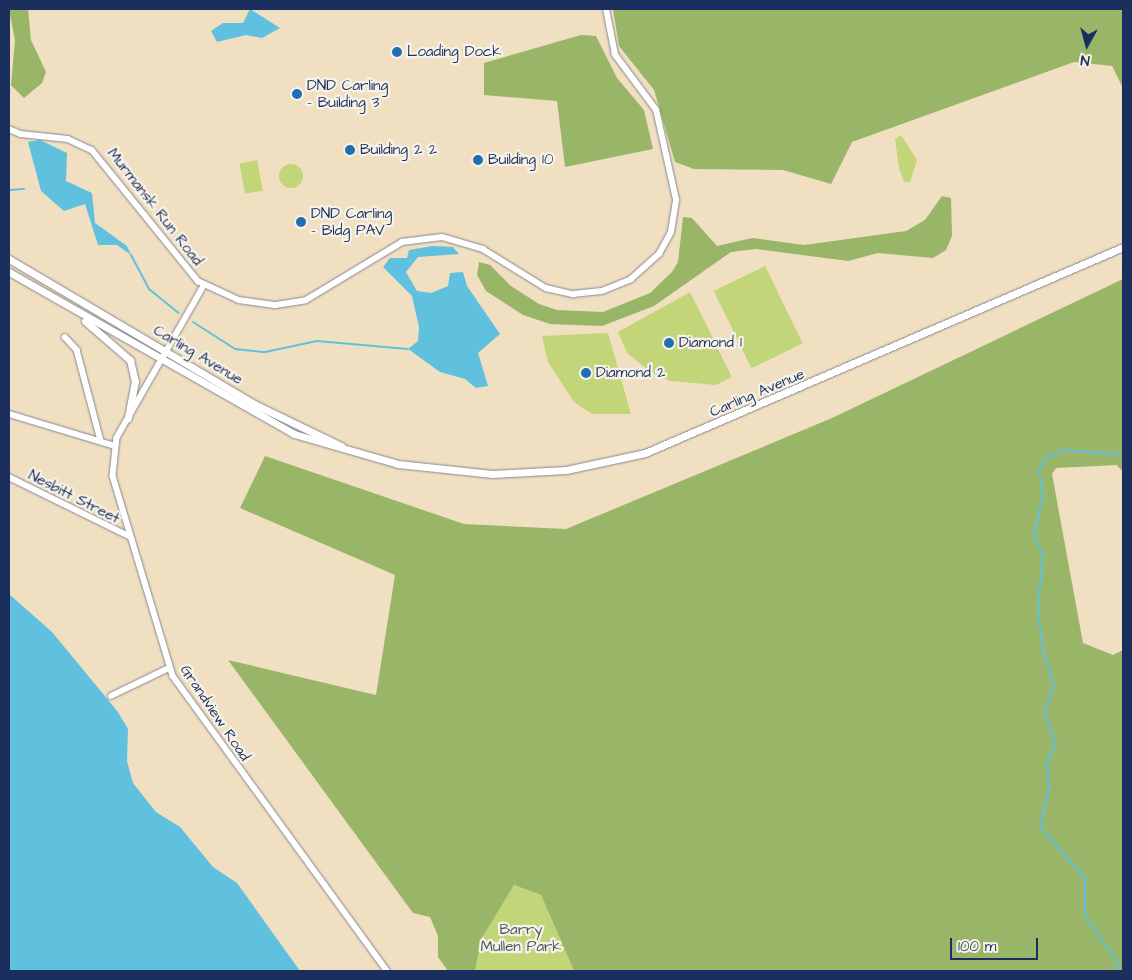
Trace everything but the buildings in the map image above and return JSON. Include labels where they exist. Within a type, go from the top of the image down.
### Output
[{"type":"main road","name":"Carling Avenue","points":[[9,272],[284,430],[381,460],[492,474],[566,470],[645,453],[1123,247]]},
{"type":"main road","name":"Carling Avenue","points":[[9,259],[290,423],[381,460]]},
{"type":"main road","points":[[59,301],[130,360],[135,381],[128,418]]},
{"type":"street","name":"Murmansk Run Road","points":[[9,128],[20,134],[68,139],[103,158],[204,286],[249,303],[299,302],[325,292],[402,242],[442,237],[483,249],[532,283],[554,291],[602,291],[639,274],[668,241],[676,192],[656,110],[615,55],[606,9]]},
{"type":"street","name":"Grandview Road","points":[[204,286],[128,418],[114,446],[113,476],[129,536],[170,668],[230,758],[387,971]]},
{"type":"street","points":[[65,337],[77,350],[101,441]]},
{"type":"street","points":[[9,414],[114,446]]},
{"type":"street","name":"Nesbitt Street","points":[[9,477],[129,536]]},
{"type":"street","points":[[111,696],[170,668]]},
{"type":"green space","points":[[9,9],[28,9],[31,40],[46,72],[42,83],[24,98],[11,85],[15,40]]},
{"type":"green space","points":[[613,9],[1123,9],[1123,88],[1112,66],[1074,62],[852,142],[831,184],[783,170],[694,169],[675,162],[654,90],[619,46]]},
{"type":"green space","points":[[581,35],[596,36],[617,78],[644,110],[653,149],[565,167],[557,101],[484,95],[484,63]]},
{"type":"green space","points":[[901,135],[917,160],[910,182],[904,182],[899,168],[895,139]]},
{"type":"green space","points":[[257,160],[263,190],[245,194],[239,163]]},
{"type":"green space","points":[[291,164],[300,167],[303,176],[300,185],[291,188],[282,185],[279,176],[282,167]]},
{"type":"green space","points":[[942,196],[951,198],[952,236],[946,250],[933,258],[878,253],[848,261],[756,249],[731,252],[654,306],[602,326],[550,324],[523,315],[486,291],[477,275],[479,262],[490,265],[511,286],[539,304],[557,310],[603,312],[650,293],[672,272],[678,262],[683,217],[692,218],[717,246],[752,238],[804,245],[906,231],[925,220]]},
{"type":"green space","points":[[765,266],[803,343],[751,368],[714,291]]},
{"type":"green space","points":[[1123,279],[1123,472],[1117,465],[1056,468],[1052,474],[1083,643],[1113,655],[1123,650],[1123,971],[574,971],[541,895],[514,885],[482,938],[475,971],[448,971],[438,957],[438,936],[430,917],[413,913],[228,660],[376,695],[395,575],[240,508],[265,456],[464,524],[566,529],[832,418]]},
{"type":"green space","name":"Diamond 1","points":[[690,292],[732,377],[716,385],[670,381],[648,370],[627,353],[618,332]]},
{"type":"green space","name":"Diamond 2","points":[[608,333],[631,414],[592,414],[574,402],[548,362],[542,336]]},
{"type":"green space","name":"Barry Mullen Park","points":[[514,885],[541,895],[574,971],[475,971],[482,938]]},
{"type":"water","points":[[250,9],[280,28],[262,38],[246,35],[217,42],[211,31],[223,23],[243,23]]},
{"type":"water","points":[[40,140],[67,153],[66,181],[92,193],[95,223],[127,246],[131,255],[117,245],[98,245],[85,204],[64,211],[41,191],[28,142]]},
{"type":"water","points":[[432,246],[453,247],[459,254],[418,257],[406,272],[417,291],[431,293],[448,286],[450,273],[463,272],[467,286],[500,334],[478,353],[488,386],[476,388],[465,379],[440,372],[408,349],[418,341],[419,327],[412,296],[383,267],[390,258],[407,258],[409,250]]},
{"type":"water","points":[[9,594],[52,632],[118,712],[128,729],[127,761],[133,783],[156,812],[180,827],[213,867],[237,883],[300,971],[9,971]]},
{"type":"waterway","points":[[9,190],[24,189]]},
{"type":"waterway","points":[[131,255],[149,289],[179,313]]},
{"type":"waterway","points":[[193,322],[235,349],[265,352],[317,341],[408,349]]},
{"type":"waterway","points":[[1117,971],[1117,961],[1085,916],[1085,878],[1040,827],[1049,789],[1047,762],[1056,743],[1044,713],[1054,685],[1043,651],[1038,608],[1043,555],[1034,536],[1043,495],[1039,470],[1046,458],[1064,450],[1123,455]]},
{"type":"place","name":"Loading Dock","points":[[397,52]]},
{"type":"place","name":"DND Carling - Building 3","points":[[297,94]]},
{"type":"place","name":"Building 2 2","points":[[350,150]]},
{"type":"place","name":"Building 10","points":[[478,160]]},
{"type":"place","name":"DND Carling - Bldg PAV","points":[[301,222]]},
{"type":"place","name":"Diamond 1","points":[[669,343]]},
{"type":"place","name":"Diamond 2","points":[[586,373]]}]
